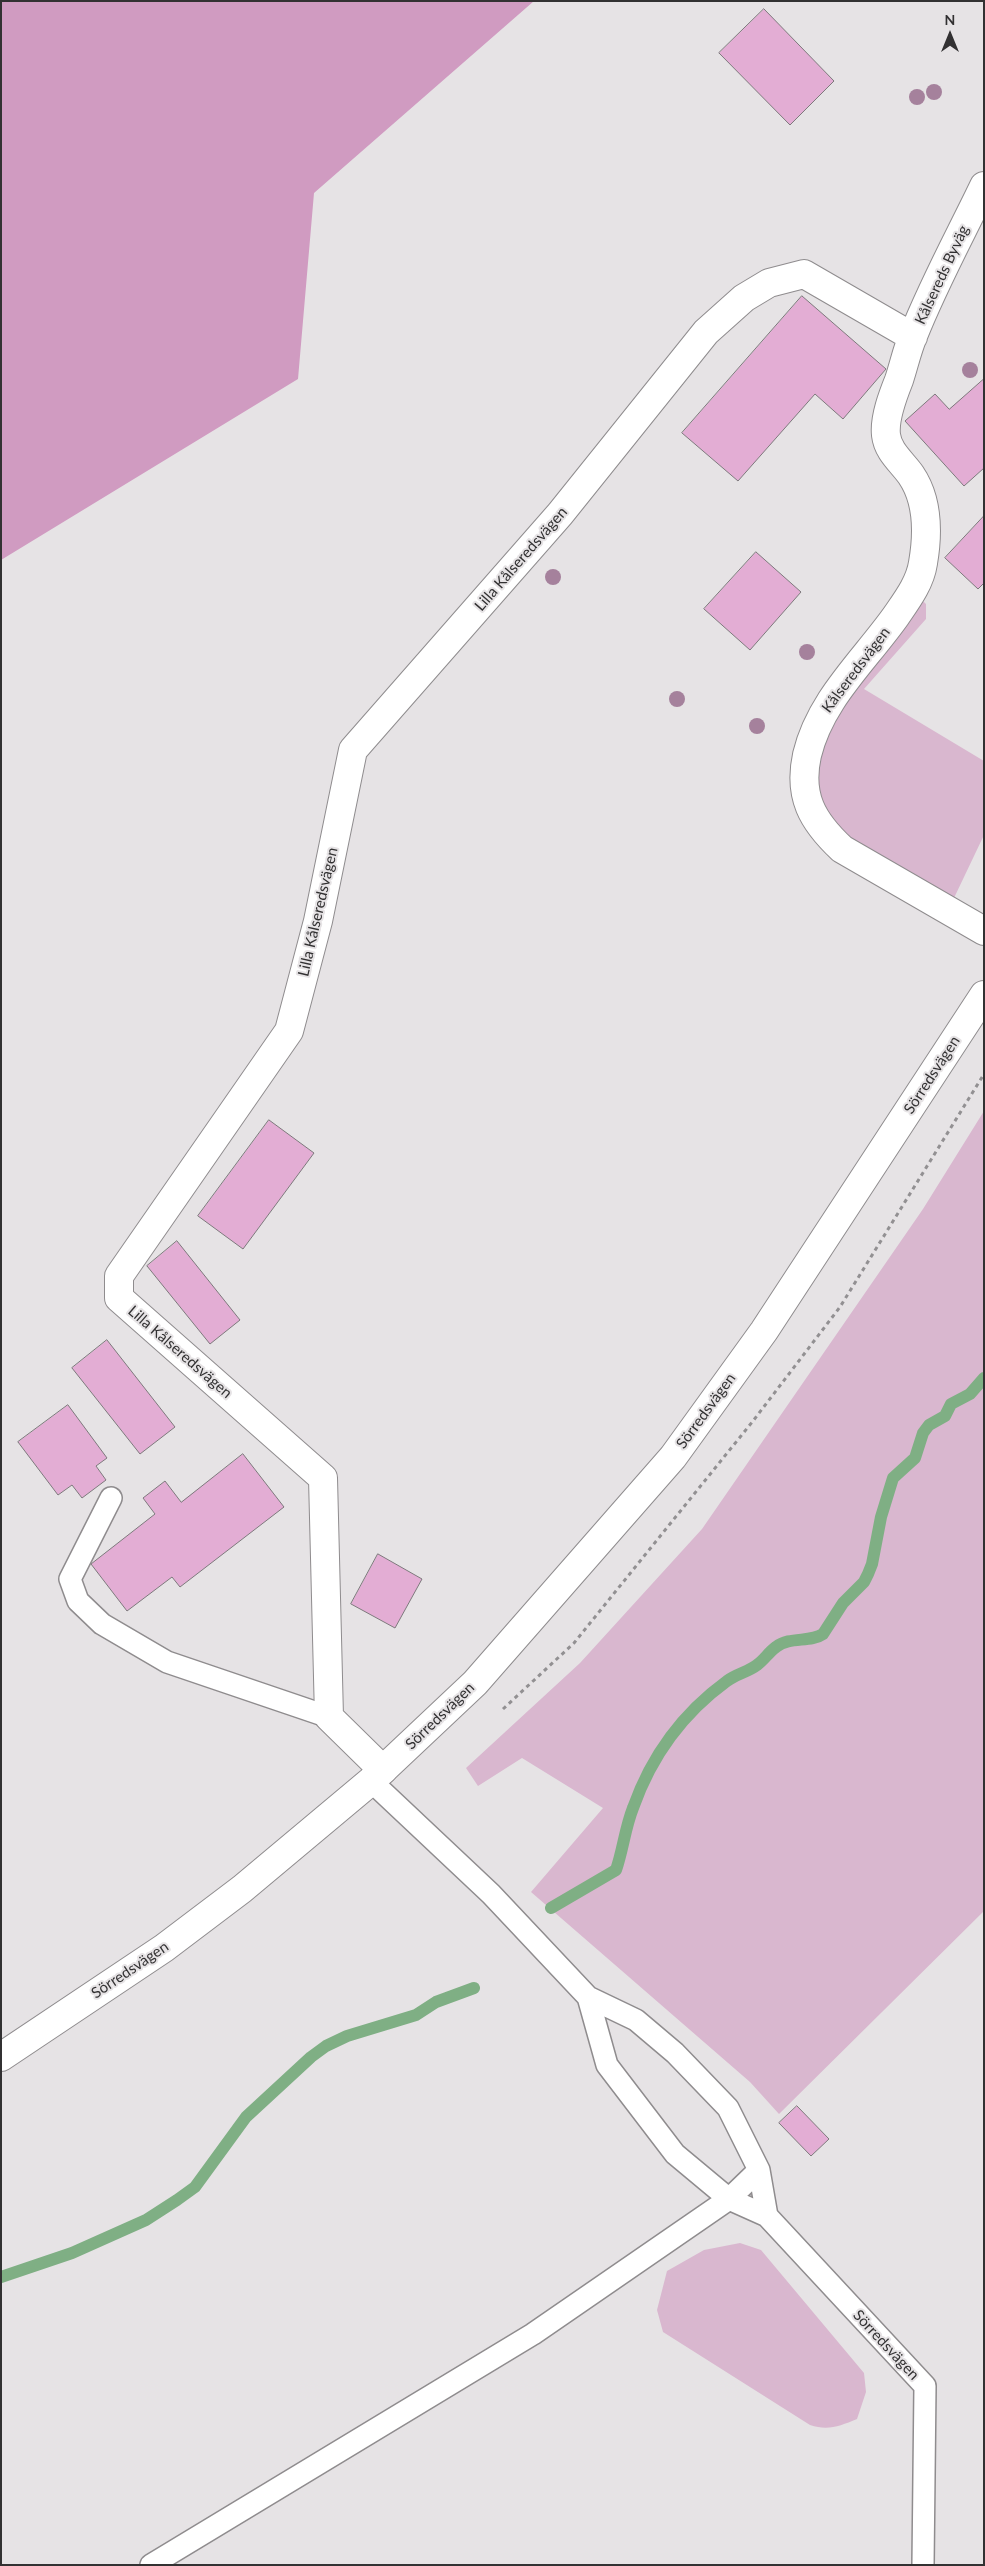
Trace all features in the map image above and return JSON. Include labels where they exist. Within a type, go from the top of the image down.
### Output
[{"type":"street","name":"Kålsereds Byväg","points":[[913,337],[984,186]]},
{"type":"street","name":"Lilla Kålseredsvägen","points":[[329,1717],[323,1478],[119,1298],[119,1276],[289,1032],[318,921],[353,750],[560,514],[706,332],[744,298],[769,283],[804,274],[913,337]]},
{"type":"street","name":"Kålseredsvägen","points":[[913,337],[894,395],[885,432],[888,445],[922,493],[926,529],[923,564],[910,596],[835,694],[821,716],[813,733],[806,761],[805,793],[817,821],[826,834],[842,848],[984,931]]},
{"type":"street","name":"Sörredsvägen","points":[[1,2057],[164,1948],[226,1901],[377,1776],[475,1682],[673,1457],[764,1331],[984,995]]},
{"type":"street","points":[[329,1717],[377,1776]]},
{"type":"lane","points":[[111,1498],[70,1579],[78,1601],[102,1624],[167,1662],[329,1717]]},
{"type":"lane","name":"Sörredsvägen","points":[[377,1776],[588,1998],[636,2020],[675,2053],[728,2108],[760,2170],[767,2216]]},
{"type":"lane","name":"Sörredsvägen","points":[[588,1998],[606,2064],[675,2154],[729,2199],[767,2216],[924,2386],[924,2565]]},
{"type":"lane","points":[[151,2565],[532,2334],[729,2199],[760,2170]]},
{"type":"shaded area","points":[[1,1],[534,1],[314,193],[298,379],[1,560]]},
{"type":"shaded area","points":[[923,601],[926,604],[926,619],[864,689],[984,761],[984,835],[954,898],[859,850],[836,829],[815,789],[815,760],[828,724],[861,671]]},
{"type":"shaded area","points":[[984,1111],[984,1911],[779,2114],[750,2082],[531,1892],[603,1808],[522,1758],[478,1786],[466,1768],[580,1663],[702,1529],[923,1209]]},
{"type":"shaded area","points":[[740,2243],[761,2250],[864,2373],[866,2392],[857,2419],[834,2427],[823,2428],[810,2425],[663,2332],[657,2310],[667,2271],[704,2250]]},
{"type":"building","points":[[764,9],[834,81],[790,125],[719,53]]},
{"type":"building","points":[[802,296],[886,369],[843,419],[815,394],[738,481],[682,433]]},
{"type":"building","points":[[984,379],[984,468],[964,486],[905,421],[935,394],[949,409]]},
{"type":"building","points":[[984,516],[984,583],[978,589],[945,558]]},
{"type":"building","points":[[756,552],[801,592],[750,650],[704,609]]},
{"type":"building","points":[[269,1120],[314,1153],[243,1249],[198,1216]]},
{"type":"building","points":[[177,1241],[240,1320],[210,1344],[147,1266]]},
{"type":"building","points":[[107,1340],[175,1427],[140,1454],[72,1368]]},
{"type":"building","points":[[68,1405],[107,1458],[96,1466],[106,1480],[82,1498],[72,1485],[58,1495],[18,1442]]},
{"type":"building","points":[[243,1454],[284,1507],[180,1587],[172,1577],[127,1611],[91,1564],[155,1514],[143,1498],[165,1481],[181,1502]]},
{"type":"building","points":[[378,1554],[422,1579],[395,1628],[351,1604]]},
{"type":"building","points":[[797,2106],[829,2139],[811,2156],[779,2123]]},
{"type":"waterway","points":[[551,1908],[616,1870],[630,1816],[640,1789],[670,1737],[696,1707],[727,1681],[760,1663],[773,1649],[787,1642],[818,1637],[823,1634],[843,1603],[864,1582],[868,1574],[872,1564],[881,1517],[893,1478],[915,1458],[923,1433],[929,1425],[945,1416],[951,1404],[970,1394],[984,1378]]},
{"type":"waterway","points":[[1,2277],[72,2253],[146,2220],[177,2200],[195,2187],[246,2117],[311,2057],[326,2046],[347,2036],[416,2015],[436,2002],[474,1988]]}]
